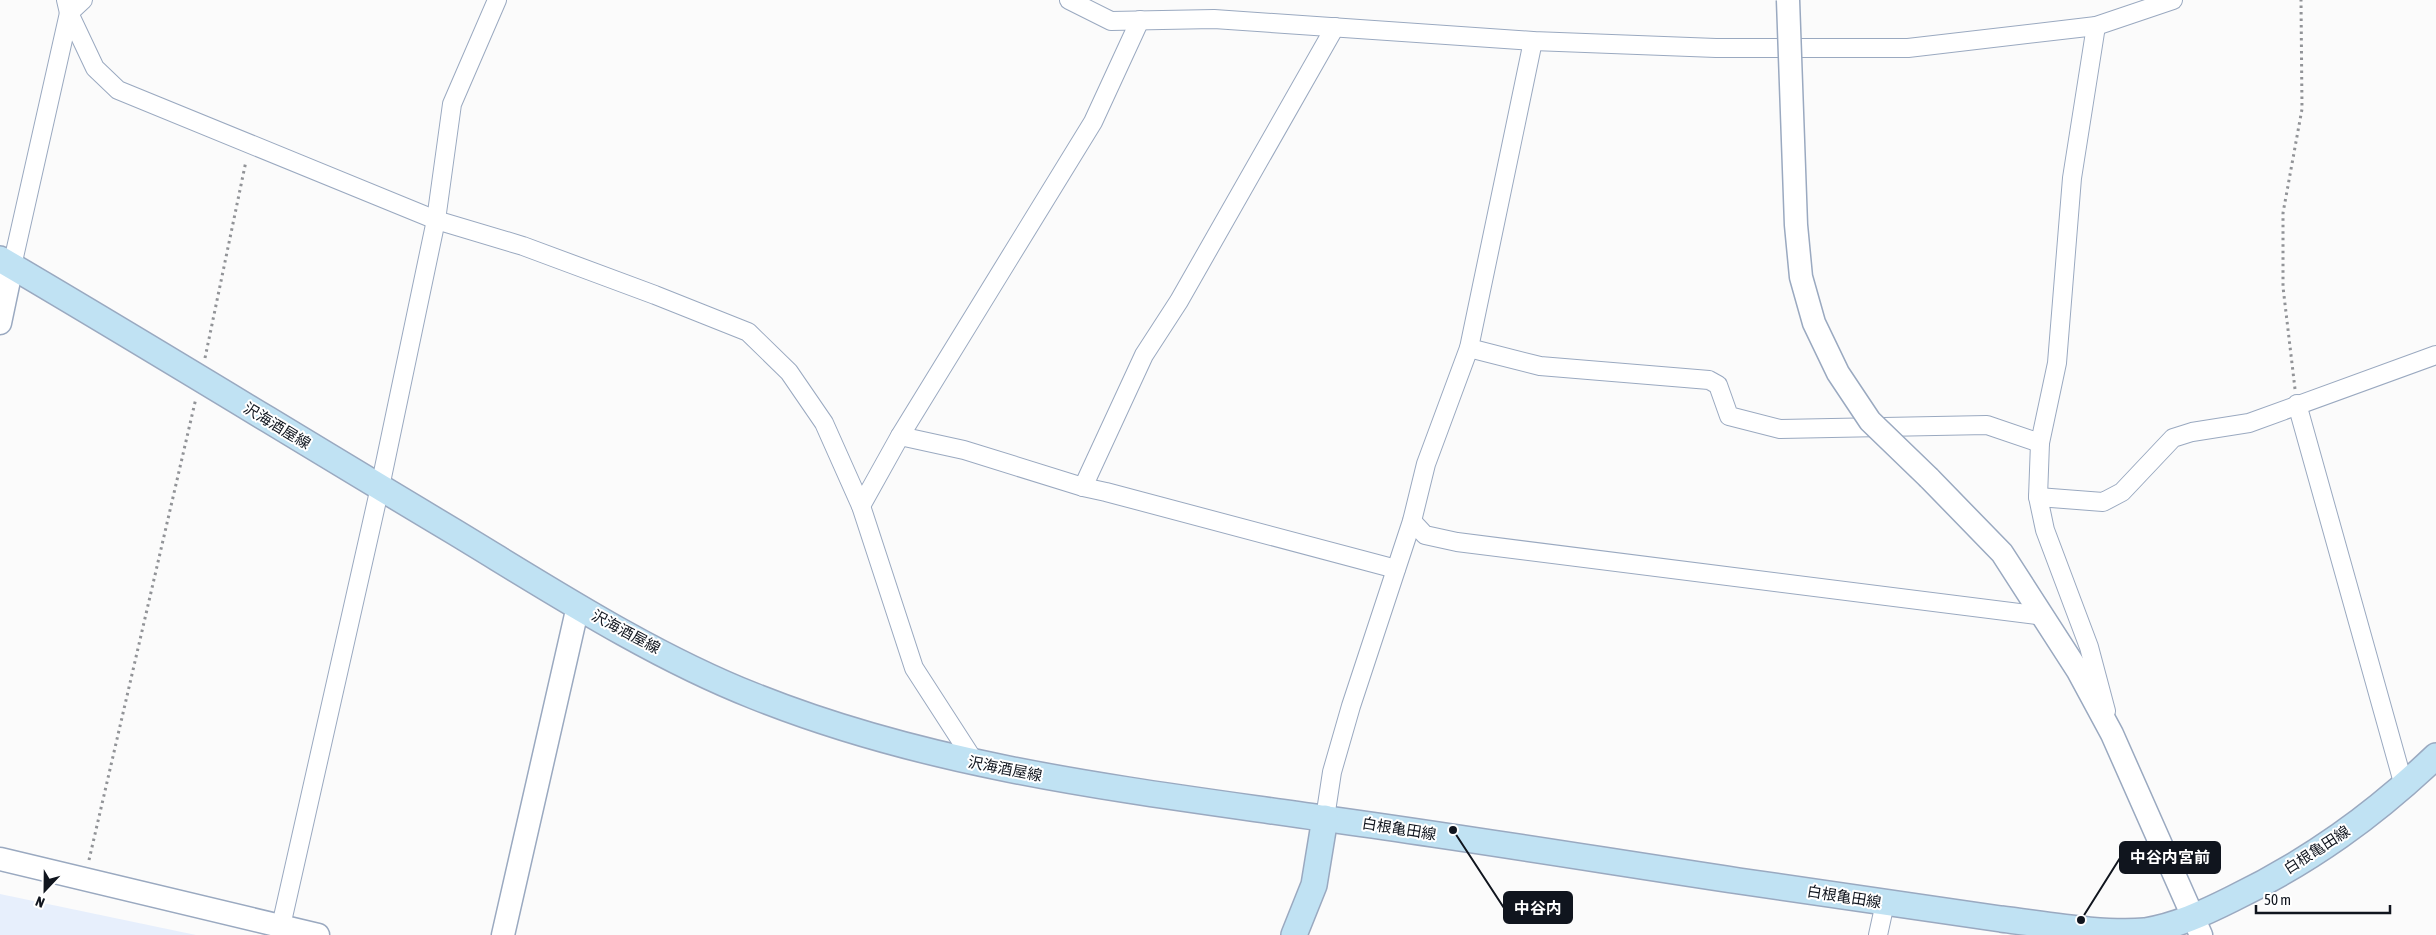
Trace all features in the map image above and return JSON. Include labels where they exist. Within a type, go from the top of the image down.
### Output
[{"type":"main road","name":"沢海酒屋線","points":[[6,263],[578,606],[698,671],[754,696],[911,749],[976,764],[1175,798],[1324,818]]},
{"type":"main road","name":"白根亀田線","points":[[1324,818],[1885,903],[2105,931],[2144,931],[2197,926],[2340,838],[2404,786],[2436,756]]},
{"type":"main road","points":[[1294,935],[1314,885],[1324,818]]},
{"type":"street","points":[[68,6],[83,0]]},
{"type":"street","points":[[282,926],[380,487],[436,220],[452,104],[497,0]]},
{"type":"street","points":[[1069,0],[1111,21],[1214,19],[1534,41],[1716,48],[1908,48],[2096,26],[2173,0]]},
{"type":"street","points":[[1788,0],[1796,225],[1801,277],[1814,323],[1838,373],[1870,421],[1929,478],[2002,554],[2044,616],[2078,671],[2112,734],[2197,926]]},
{"type":"street","points":[[68,6],[95,68],[118,90],[436,220],[524,246],[655,294],[748,332],[789,372],[824,423],[861,506],[914,668],[976,764]]},
{"type":"street","points":[[0,323],[6,263],[68,6]]},
{"type":"street","points":[[861,506],[900,436],[1093,122],[1140,20]]},
{"type":"street","points":[[2096,26],[2072,178],[2057,363],[2040,443],[2038,497],[2045,530],[2089,647],[2112,734]]},
{"type":"street","points":[[1083,487],[1144,356],[1179,301],[1334,27]]},
{"type":"street","points":[[1324,818],[1332,772],[1412,521],[1426,464],[1469,348],[1534,41]]},
{"type":"street","points":[[1469,348],[1540,366],[1709,380],[1718,385],[1729,416],[1780,429],[1987,425],[2040,443]]},
{"type":"street","points":[[2038,497],[2103,502],[2122,492],[2173,438],[2192,432],[2249,423],[2436,355]]},
{"type":"street","points":[[2297,404],[2404,786]]},
{"type":"street","points":[[900,436],[964,450],[1083,487],[1396,569]]},
{"type":"street","points":[[1412,521],[1425,535],[1457,542],[2044,616]]},
{"type":"street","points":[[503,935],[578,606]]},
{"type":"street","points":[[0,859],[318,935]]},
{"type":"street","points":[[1878,935],[1885,903]]},
{"type":"path","points":[[2297,404],[2283,287],[2283,213],[2302,109],[2301,0]]},
{"type":"path","points":[[84,880],[200,379],[250,144]]},
{"type":"shaded area","points":[[0,894],[196,935],[0,935]]},
{"type":"place","name":"中谷内","points":[[1453,830]]},
{"type":"place","name":"中谷内宮前","points":[[2081,920]]}]
